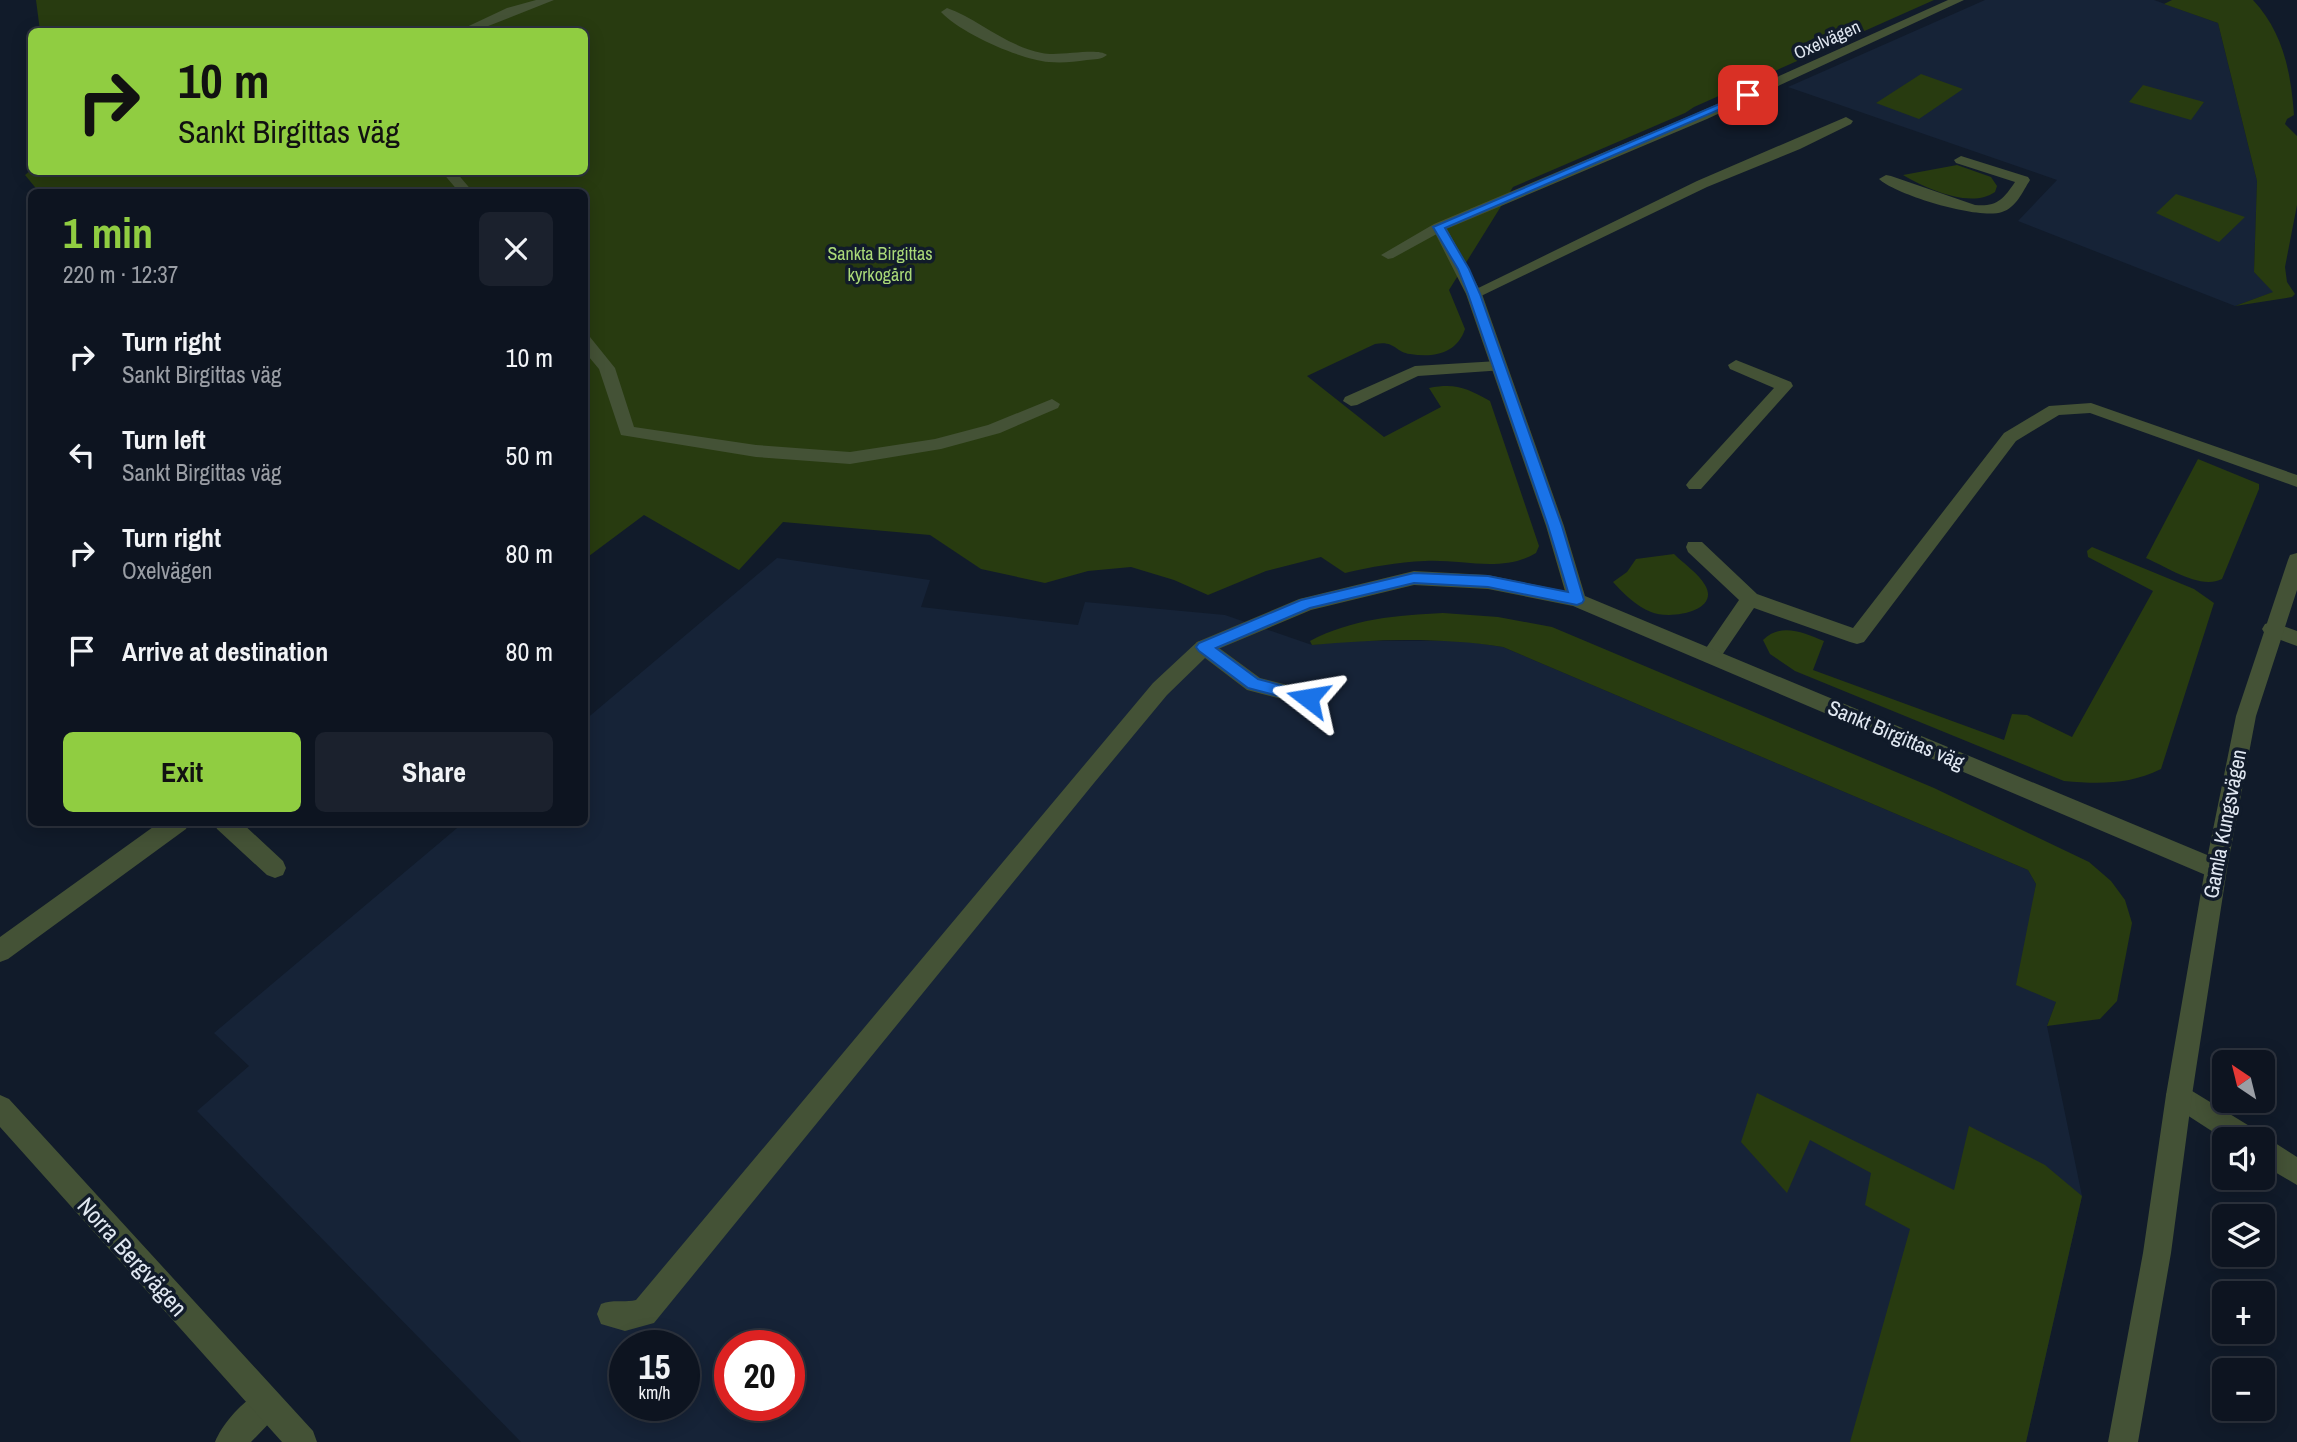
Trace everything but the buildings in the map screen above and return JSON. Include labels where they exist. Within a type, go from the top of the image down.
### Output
[{"type":"street","points":[[471,28],[511,11],[548,0]]},
{"type":"street","name":"Oxelvägen","points":[[1388,255],[1439,227],[1702,116],[1958,0]]},
{"type":"street","points":[[947,12],[988,35],[1040,57],[1101,55]]},
{"type":"street","points":[[1474,294],[1702,184],[1795,146],[1846,121]]},
{"type":"street","points":[[1886,179],[1974,210],[1995,211],[2006,205],[2023,180],[1961,160]]},
{"type":"street","points":[[452,175],[463,189]]},
{"type":"street","points":[[1439,227],[1464,269],[1474,294],[1555,526],[1577,600]]},
{"type":"street","points":[[588,345],[607,368],[627,431],[756,451],[850,458],[935,445],[994,429],[1052,404]]},
{"type":"street","points":[[1695,485],[1785,386],[1736,365]]},
{"type":"street","points":[[1351,401],[1415,372],[1498,366]]},
{"type":"street","points":[[1695,547],[1750,599],[1857,637],[2010,437],[2055,410],[2091,408],[2297,481]]},
{"type":"street","name":"Gamla Kungsvägen","points":[[2123,1442],[2157,1253],[2179,1095],[2216,869],[2246,716],[2272,629],[2297,560]]},
{"type":"street","name":"Sankt Birgittas väg","points":[[1204,647],[1306,604],[1414,578],[1488,582],[1577,600],[2216,869]]},
{"type":"street","points":[[1711,656],[1750,599]]},
{"type":"street","points":[[2272,629],[2297,639]]},
{"type":"street","points":[[611,1314],[625,1317],[644,1313],[1077,787],[1160,689],[1204,647],[1254,684],[1308,698]]},
{"type":"street","points":[[0,951],[172,826]]},
{"type":"street","points":[[229,826],[275,868]]},
{"type":"street","points":[[2179,1095],[2228,1127]]},
{"type":"street","name":"Norra Bergvägen","points":[[0,1108],[302,1442]]},
{"type":"street","points":[[2275,1158],[2297,1172]]},
{"type":"street","points":[[230,1442],[266,1404]]},
{"type":"shaded area","points":[[1985,0],[2154,0],[2218,23],[2257,181],[2254,272],[2274,292],[2235,306],[2018,221],[2057,180],[1788,87]]},
{"type":"shaded area","points":[[777,558],[930,580],[921,607],[1078,625],[1085,602],[1225,615],[1312,645],[1344,641],[1464,641],[1503,647],[2028,870],[2036,884],[2031,915],[2056,1002],[2047,1026],[2082,1196],[2026,1442],[521,1442],[197,1111],[249,1066],[214,1033],[459,826],[588,826],[588,717]]},
{"type":"green space","name":"Sankta Birgittas kyrkogård","points":[[36,0],[1934,0],[1685,113],[1513,187],[1449,290],[1465,329],[1457,344],[1444,352],[1419,355],[1405,353],[1387,344],[1375,344],[1307,376],[1384,437],[1441,407],[1429,388],[1461,388],[1490,401],[1539,546],[1536,553],[1523,559],[1496,564],[1415,562],[1345,573],[1321,557],[1266,571],[1208,595],[1174,580],[1131,567],[1088,571],[1045,583],[981,569],[930,535],[783,522],[739,570],[644,515],[588,557],[588,189],[37,189],[25,175],[28,172],[28,175],[588,175],[588,28],[40,28]]},
{"type":"green space","points":[[2172,0],[2253,0],[2272,25],[2284,53],[2291,83],[2294,115],[2287,119],[2285,124],[2297,136],[2297,205],[2285,267],[2287,282],[2295,294],[2292,297],[2235,306],[2273,292],[2254,272],[2257,181],[2218,23],[2164,4]]},
{"type":"green space","points":[[1921,74],[1963,89],[1919,119],[1876,103]]},
{"type":"green space","points":[[2143,85],[2204,102],[2191,120],[2129,102]]},
{"type":"green space","points":[[1957,165],[1991,177],[1997,186],[1995,192],[1985,197],[1962,198],[1936,191],[1903,175]]},
{"type":"green space","points":[[2176,194],[2245,217],[2219,242],[2156,213]]},
{"type":"green space","points":[[2198,459],[2259,484],[2222,579],[2213,582],[2194,580],[2146,558]]},
{"type":"green space","points":[[2092,547],[2194,589],[2214,603],[2161,769],[2137,778],[2101,783],[2064,781],[1795,671],[1770,654],[1763,640],[1777,631],[1785,630],[1801,632],[1824,641],[1813,670],[2004,740],[2012,714],[2027,715],[2072,737],[2153,591],[2088,557],[2087,551]]},
{"type":"green space","points":[[1674,554],[1705,585],[1708,594],[1706,602],[1700,608],[1669,615],[1651,612],[1635,603],[1613,582],[1627,572],[1636,559]]},
{"type":"green space","points":[[1443,613],[1498,617],[1552,627],[1934,788],[2089,862],[2111,881],[2125,900],[2132,923],[2117,1001],[2100,1019],[2047,1026],[2056,1002],[2016,985],[2036,884],[2028,870],[1503,647],[1432,640],[1312,645],[1310,641],[1358,623]]},
{"type":"green space","points":[[1757,1093],[1954,1190],[1969,1126],[2045,1165],[2082,1196],[2026,1442],[1850,1442],[1910,1229],[1865,1205],[1871,1173],[1810,1140],[1787,1193],[1741,1142]]},
{"type":"route","points":[[1308,698],[1254,684],[1204,647],[1306,604],[1414,578],[1488,582],[1577,600],[1555,526],[1474,294],[1464,269],[1439,227],[1748,95]]}]
